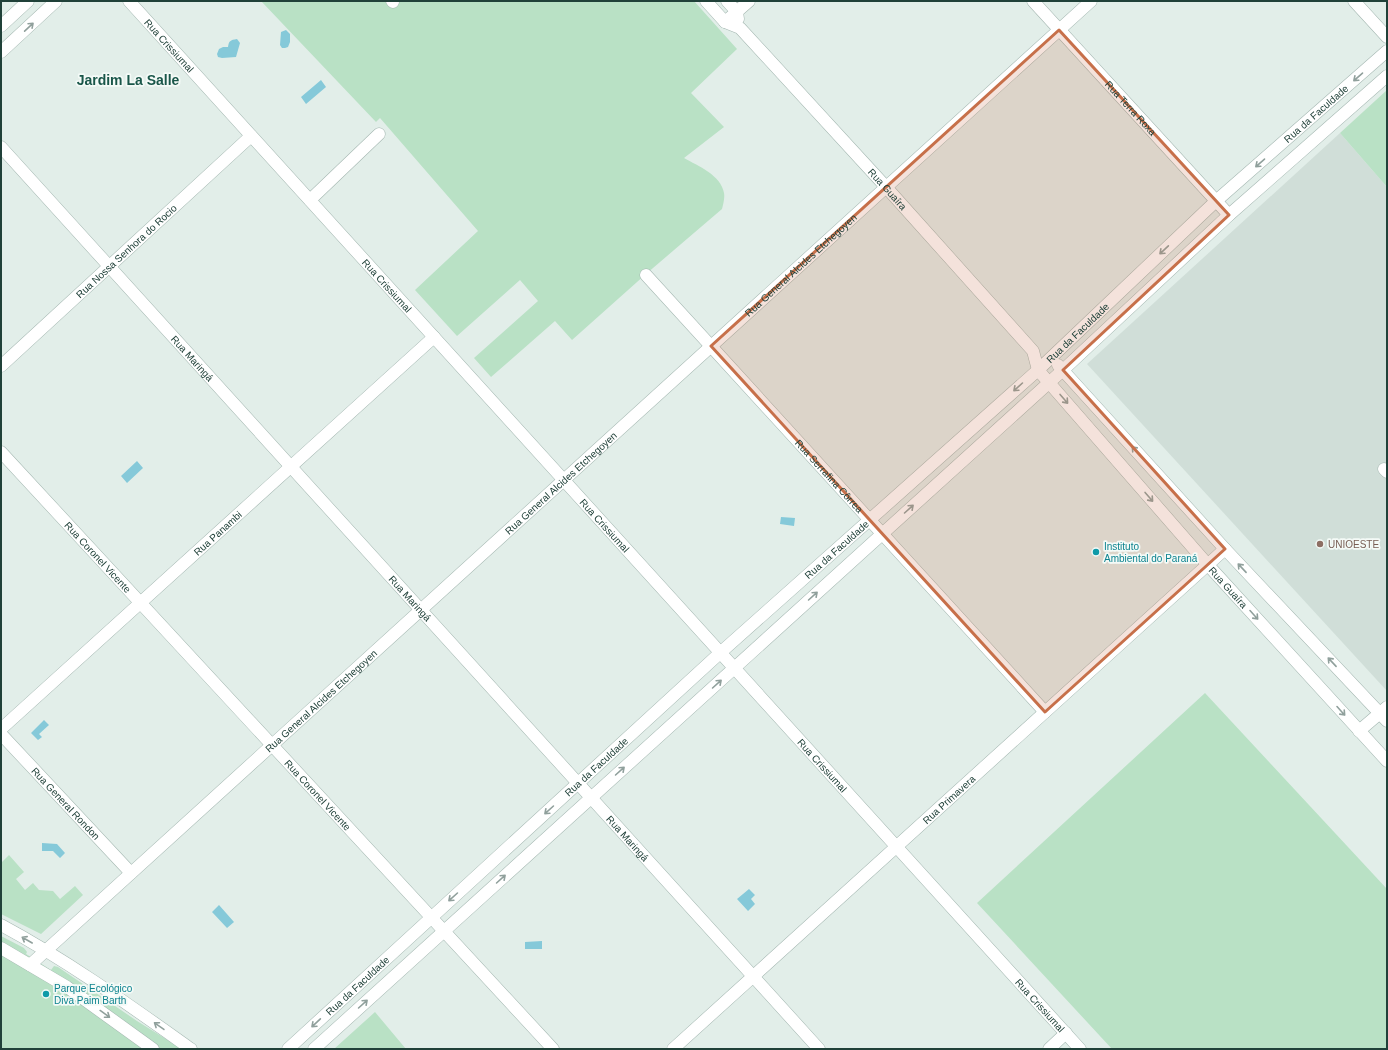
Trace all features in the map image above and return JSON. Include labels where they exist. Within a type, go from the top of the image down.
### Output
[{"type":"street","points":[[1,26],[28,1]]},
{"type":"street","points":[[1,52],[56,1]]},
{"type":"street","name":"Rua Crissiumal","points":[[129,1],[1080,1049]]},
{"type":"street","points":[[706,1],[725,22],[749,1]]},
{"type":"street","points":[[727,1],[737,12],[740,28]]},
{"type":"street","name":"Rua Terra Roxa","points":[[1033,1],[1229,216]]},
{"type":"street","name":"Rua General Alcides Etchegoyen","points":[[30,964],[1091,1]]},
{"type":"street","points":[[1354,1],[1387,37]]},
{"type":"street","name":"Rua Guaíra","points":[[725,22],[740,28],[886,187],[1033,351],[1051,358],[1063,370],[1225,549],[1385,714]]},
{"type":"street","name":"Rua da Faculdade","points":[[288,1049],[431,916],[578,784],[720,653],[1038,370],[1216,201],[1387,51]]},
{"type":"street","name":"Rua da Faculdade","points":[[314,1049],[1063,370],[1229,216],[1387,76]]},
{"type":"street","points":[[310,200],[379,134]]},
{"type":"street","name":"Rua Nossa Senhora do Rocio","points":[[1,366],[251,136]]},
{"type":"street","name":"Rua Maringá","points":[[1,147],[819,1049]]},
{"type":"street","name":"Rua Serrafina Côrrea","points":[[646,275],[1045,712]]},
{"type":"street","name":"Rua Panambi","points":[[1,730],[140,602],[434,337]]},
{"type":"street","name":"Rua Guaíra","points":[[1033,351],[1038,370],[1208,565],[1387,761]]},
{"type":"street","name":"Rua Coronel Vicente","points":[[1,452],[554,1049]]},
{"type":"street","name":"Rua Primavera","points":[[673,1049],[1225,549]]},
{"type":"street","points":[[1359,731],[1385,714]]},
{"type":"street","name":"Rua General Rondon","points":[[1,734],[131,873]]},
{"type":"street","points":[[1,926],[46,950],[111,992],[191,1049]]},
{"type":"street","points":[[1,948],[67,987],[153,1049]]},
{"type":"street","points":[[1049,1049],[1066,1033]]},
{"type":"highlighted area","points":[[1059,30],[1229,215],[1063,370],[1225,549],[1045,712],[711,346]]},
{"type":"shaded area","name":"UNIOESTE","points":[[1340,133],[1387,187],[1387,691],[1087,364]]},
{"type":"green space","points":[[261,1],[694,1],[737,49],[691,93],[724,127],[684,158],[714,176],[718,181],[724,193],[722,209],[572,340],[555,321],[491,377],[474,358],[538,301],[520,280],[457,336],[415,290],[478,231],[380,118],[376,122]]},
{"type":"green space","points":[[1387,90],[1387,187],[1340,133]]},
{"type":"green space","points":[[1205,693],[1387,889],[1387,1049],[1112,1049],[977,903]]},
{"type":"green space","points":[[9,855],[24,872],[16,879],[25,890],[33,883],[39,890],[53,891],[60,899],[75,886],[83,895],[41,934],[1,914],[1,863]]},
{"type":"green space","name":"Parque Ecológico Diva Paim Barth","points":[[1,936],[24,948],[27,952],[26,954],[51,970],[54,966],[58,967],[137,1021],[182,1049],[1,1049]]},
{"type":"green space","points":[[375,1012],[406,1049],[334,1049]]},
{"type":"water","points":[[286,30],[290,34],[290,42],[288,47],[282,48],[280,45],[281,32]]},
{"type":"water","points":[[237,39],[240,43],[236,57],[218,57],[217,54],[219,49],[228,47],[230,41]]},
{"type":"water","points":[[321,80],[326,87],[306,104],[301,97]]},
{"type":"water","points":[[137,461],[143,468],[127,483],[121,476]]},
{"type":"water","points":[[781,517],[795,518],[794,526],[780,524]]},
{"type":"water","points":[[44,720],[49,725],[39,734],[42,737],[38,740],[31,733]]},
{"type":"water","points":[[42,843],[57,844],[65,853],[60,858],[53,851],[42,851]]},
{"type":"water","points":[[749,889],[755,895],[751,899],[755,904],[748,911],[737,899]]},
{"type":"water","points":[[219,905],[234,922],[227,928],[212,912]]},
{"type":"water","points":[[542,941],[542,949],[525,949],[525,942]]},
{"type":"place","name":"UNIOESTE","points":[[1320,544]]},
{"type":"place","name":"Instituto Ambiental do Paraná","points":[[1096,552]]},
{"type":"place","name":"Parque Ecológico Diva Paim Barth","points":[[46,994]]},
{"type":"district","name":"Jardim La Salle","points":[[128,80]]}]
